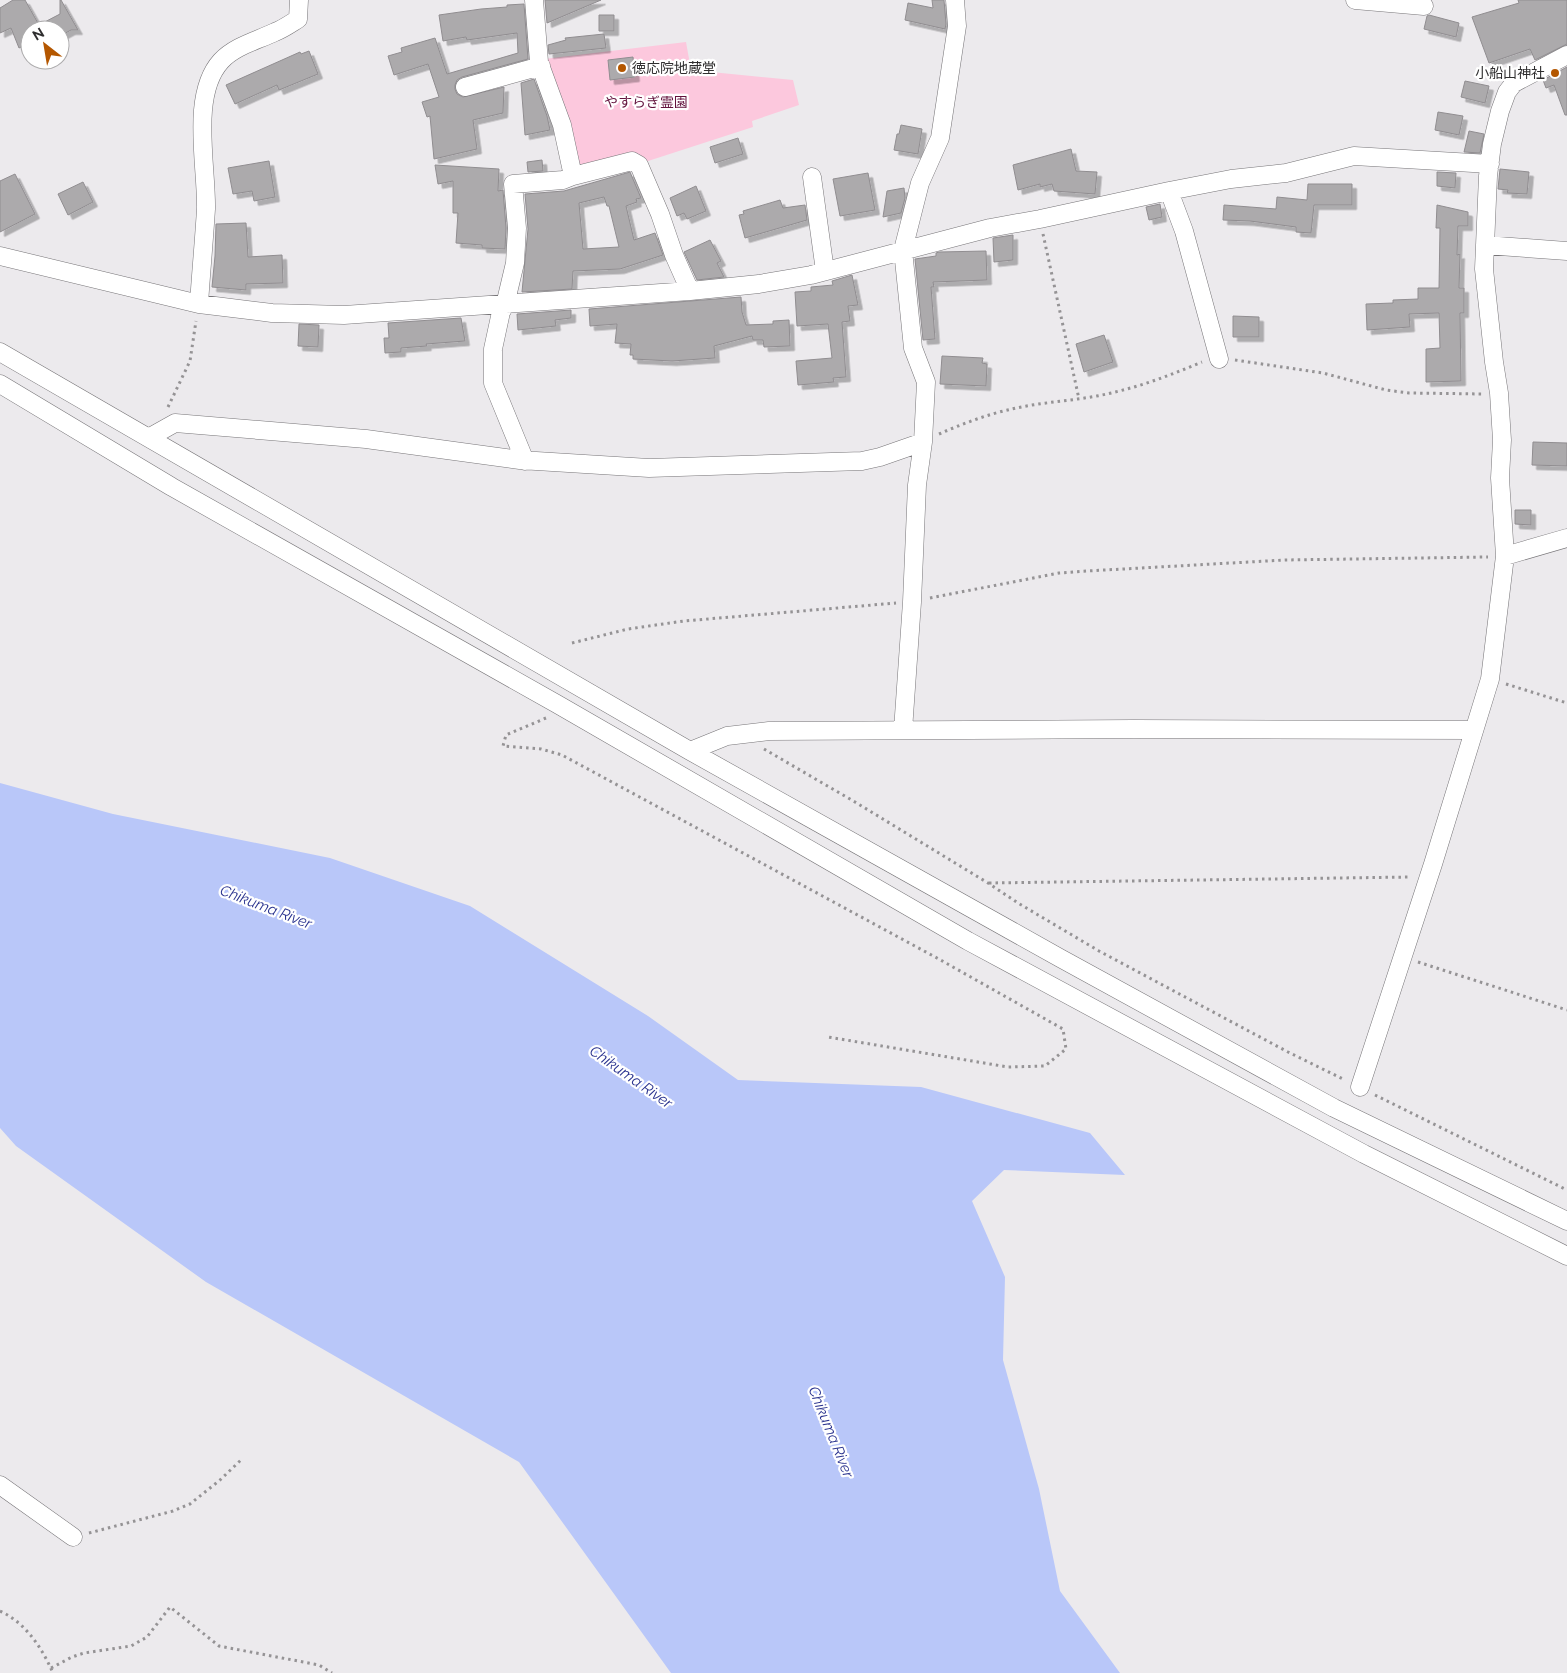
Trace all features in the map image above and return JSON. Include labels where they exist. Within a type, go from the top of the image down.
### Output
[{"type":"street","points":[[199,304],[206,208],[202,114],[210,78],[221,61],[239,47],[277,32],[298,19],[299,0]]},
{"type":"street","points":[[534,0],[539,62],[562,125],[574,176]]},
{"type":"street","points":[[903,730],[912,602],[916,485],[923,442],[926,382],[913,348],[903,250],[920,183],[940,138],[957,26],[955,0]]},
{"type":"street","points":[[1355,0],[1424,6]]},
{"type":"street","points":[[1360,1087],[1429,877],[1490,679],[1504,556],[1500,478],[1502,440],[1499,393],[1484,269],[1488,176],[1496,128],[1507,92],[1514,83],[1567,55]]},
{"type":"street","points":[[465,87],[541,66]]},
{"type":"street","points":[[0,256],[199,304],[272,313],[344,316],[690,291],[758,284],[825,271],[990,228],[1231,178],[1286,172],[1354,156],[1490,164]]},
{"type":"street","points":[[525,461],[493,383],[493,349],[515,263],[517,228],[513,184],[562,180],[632,161],[639,165],[690,291]]},
{"type":"street","points":[[812,177],[825,271]]},
{"type":"street","points":[[1169,192],[1184,231],[1219,359]]},
{"type":"street","points":[[1485,245],[1567,252]]},
{"type":"street","points":[[0,352],[150,437],[690,751],[1052,953],[1334,1108],[1567,1221]]},
{"type":"street","points":[[0,384],[172,487],[557,704],[968,941],[1364,1154],[1567,1256]]},
{"type":"street","points":[[150,437],[175,423],[366,439],[525,461],[649,468],[862,461],[880,457],[923,442]]},
{"type":"street","points":[[1504,556],[1567,538]]},
{"type":"street","points":[[690,751],[727,736],[769,731],[1474,730]]},
{"type":"street","points":[[0,1485],[73,1537]]},
{"type":"path","points":[[1040,219],[1079,400]]},
{"type":"path","points":[[167,408],[190,361],[199,304]]},
{"type":"path","points":[[923,442],[955,427],[1012,409],[1114,393],[1150,383],[1210,360],[1219,359],[1246,361],[1323,373],[1386,390],[1409,393],[1499,393]]},
{"type":"path","points":[[572,643],[628,629],[684,621],[912,602],[1059,573],[1285,560],[1504,556]]},
{"type":"path","points":[[1490,679],[1567,703]]},
{"type":"path","points":[[557,704],[549,716],[506,736],[503,746],[540,749],[562,754],[937,958],[1063,1029],[1066,1049],[1045,1066],[1008,1067],[828,1037]]},
{"type":"path","points":[[751,733],[766,750],[856,802],[1099,951],[1288,1052],[1567,1190]]},
{"type":"path","points":[[988,883],[1429,877]]},
{"type":"path","points":[[1402,957],[1567,1010]]},
{"type":"path","points":[[73,1537],[172,1511],[190,1504],[242,1459]]},
{"type":"path","points":[[51,1668],[84,1653],[131,1646],[147,1637],[170,1607],[219,1646],[319,1665],[332,1673]]},
{"type":"path","points":[[0,1611],[8,1615],[30,1633],[53,1673]]},
{"type":"green space","name":"やすらぎ霊園","points":[[686,42],[691,70],[793,80],[799,105],[752,121],[753,127],[645,162],[586,167],[578,164],[544,59]]},
{"type":"water","name":"Chikuma River","points":[[0,783],[113,814],[330,858],[470,906],[648,1016],[738,1080],[921,1087],[1090,1133],[1125,1175],[1004,1170],[972,1201],[1005,1277],[1003,1360],[1039,1489],[1060,1591],[1120,1673],[671,1673],[519,1462],[206,1282],[16,1146],[0,1128]]},
{"type":"building","points":[[13,0],[25,0],[36,20],[20,20],[20,48],[11,28],[0,33],[0,8]]},
{"type":"building","points":[[60,0],[78,30],[71,30],[70,20],[49,20],[60,14]]},
{"type":"building","points":[[545,0],[601,0],[547,23]]},
{"type":"building","points":[[932,0],[944,0],[945,29],[905,20],[908,3],[933,8]]},
{"type":"building","points":[[1518,0],[1567,0],[1567,44],[1535,60],[1530,49],[1489,63],[1472,17],[1519,3]]},
{"type":"building","points":[[524,4],[528,59],[462,77],[457,80],[455,85],[457,94],[463,97],[504,87],[503,113],[473,120],[477,149],[434,159],[430,116],[427,117],[422,102],[439,97],[428,64],[394,75],[388,56],[402,52],[401,48],[435,38],[447,74],[518,53],[517,33],[467,40],[466,37],[443,41],[439,15]]},
{"type":"building","points":[[599,15],[614,15],[614,31],[599,31]]},
{"type":"building","points":[[1427,16],[1459,23],[1456,37],[1424,29]]},
{"type":"building","points":[[604,34],[606,48],[549,54],[548,45],[566,40],[565,38]]},
{"type":"building","points":[[309,51],[318,74],[279,90],[277,85],[235,104],[226,85],[300,52],[301,54]]},
{"type":"building","name":"徳応院地蔵堂","points":[[633,57],[635,77],[610,80],[608,60]]},
{"type":"building","points":[[1567,67],[1567,115],[1565,115],[1554,85],[1546,88],[1543,80]]},
{"type":"building","points":[[534,79],[550,130],[525,135],[521,83]]},
{"type":"building","points":[[1465,81],[1489,86],[1485,103],[1461,97]]},
{"type":"building","points":[[1438,112],[1463,116],[1459,135],[1435,130]]},
{"type":"building","points":[[901,125],[922,129],[918,154],[894,150]]},
{"type":"building","points":[[1469,131],[1484,134],[1480,153],[1464,152]]},
{"type":"building","points":[[738,138],[743,154],[715,163],[710,147]]},
{"type":"building","points":[[1071,149],[1076,171],[1097,172],[1095,194],[1054,191],[1052,184],[1040,187],[1040,184],[1018,190],[1013,165]]},
{"type":"building","points":[[542,160],[543,171],[528,172],[527,162]]},
{"type":"building","points":[[269,161],[275,197],[254,201],[252,191],[233,194],[228,168]]},
{"type":"building","points":[[435,165],[499,169],[498,191],[503,190],[506,228],[505,249],[482,248],[482,245],[456,243],[458,213],[453,213],[453,181],[438,184]]},
{"type":"building","points":[[1500,169],[1529,172],[1527,194],[1507,193],[1508,190],[1498,189]]},
{"type":"building","points":[[630,172],[641,198],[636,199],[637,202],[626,206],[634,240],[655,233],[663,255],[620,269],[573,271],[572,289],[522,292],[528,229],[525,194],[564,191]],"holes":[[[604,197],[607,206],[609,206],[619,247],[583,249],[579,203]]]},
{"type":"building","points":[[1437,172],[1456,173],[1455,188],[1437,186]]},
{"type":"building","points":[[868,173],[875,210],[840,216],[833,179]]},
{"type":"building","points":[[15,174],[35,214],[0,232],[0,181]]},
{"type":"building","points":[[83,182],[93,202],[68,215],[58,194]]},
{"type":"building","points":[[1308,184],[1352,184],[1352,205],[1314,205],[1311,233],[1296,232],[1296,227],[1250,221],[1223,220],[1224,205],[1276,209],[1277,197],[1307,200]]},
{"type":"building","points":[[696,186],[706,211],[687,219],[684,213],[677,216],[670,198]]},
{"type":"building","points":[[904,188],[905,198],[901,213],[883,217],[887,191]]},
{"type":"building","points":[[780,200],[783,208],[805,205],[807,220],[745,238],[739,215],[744,214],[743,211]]},
{"type":"building","points":[[1160,204],[1162,217],[1149,220],[1146,207]]},
{"type":"building","points":[[1437,205],[1468,212],[1468,226],[1458,226],[1457,255],[1460,254],[1459,288],[1464,288],[1464,313],[1460,313],[1461,381],[1426,382],[1426,349],[1440,348],[1439,313],[1409,314],[1410,327],[1367,330],[1366,304],[1393,303],[1393,300],[1418,299],[1418,288],[1439,288],[1440,228],[1436,228]]},
{"type":"building","points":[[246,223],[248,257],[282,255],[283,283],[246,284],[246,290],[212,287],[216,224]]},
{"type":"building","points":[[1013,235],[1013,260],[994,262],[993,238]]},
{"type":"building","points":[[710,240],[721,261],[717,263],[724,277],[697,280],[684,252]]},
{"type":"building","points":[[986,251],[987,280],[933,282],[934,287],[931,287],[935,339],[923,340],[915,259],[936,256],[936,253],[939,252]]},
{"type":"building","points":[[852,275],[858,305],[848,306],[850,321],[842,322],[846,377],[833,378],[834,382],[798,385],[796,361],[832,358],[828,324],[797,326],[795,292],[811,291],[811,287],[833,285],[832,281]]},
{"type":"building","points":[[741,297],[742,312],[746,325],[773,324],[773,321],[789,320],[790,346],[764,347],[763,340],[753,340],[752,336],[714,346],[715,358],[672,361],[633,359],[633,355],[630,355],[631,344],[615,343],[617,324],[590,326],[589,309]]},
{"type":"building","points":[[571,310],[571,318],[555,320],[556,326],[518,330],[517,314]]},
{"type":"building","points":[[1233,316],[1259,317],[1259,337],[1233,337]]},
{"type":"building","points":[[461,318],[465,341],[426,344],[427,346],[401,348],[401,352],[385,353],[384,338],[389,338],[388,323]]},
{"type":"building","points":[[299,324],[319,325],[318,347],[298,346]]},
{"type":"building","points":[[1104,335],[1113,362],[1084,372],[1076,344]]},
{"type":"building","points":[[942,356],[983,358],[982,363],[987,364],[986,386],[940,384]]},
{"type":"building","points":[[1533,442],[1567,443],[1567,466],[1532,465]]},
{"type":"building","points":[[1515,510],[1531,510],[1531,525],[1515,524]]},
{"type":"place","name":"徳応院地蔵堂","points":[[622,68]]},
{"type":"place","name":"小船山神社","points":[[1555,73]]}]
